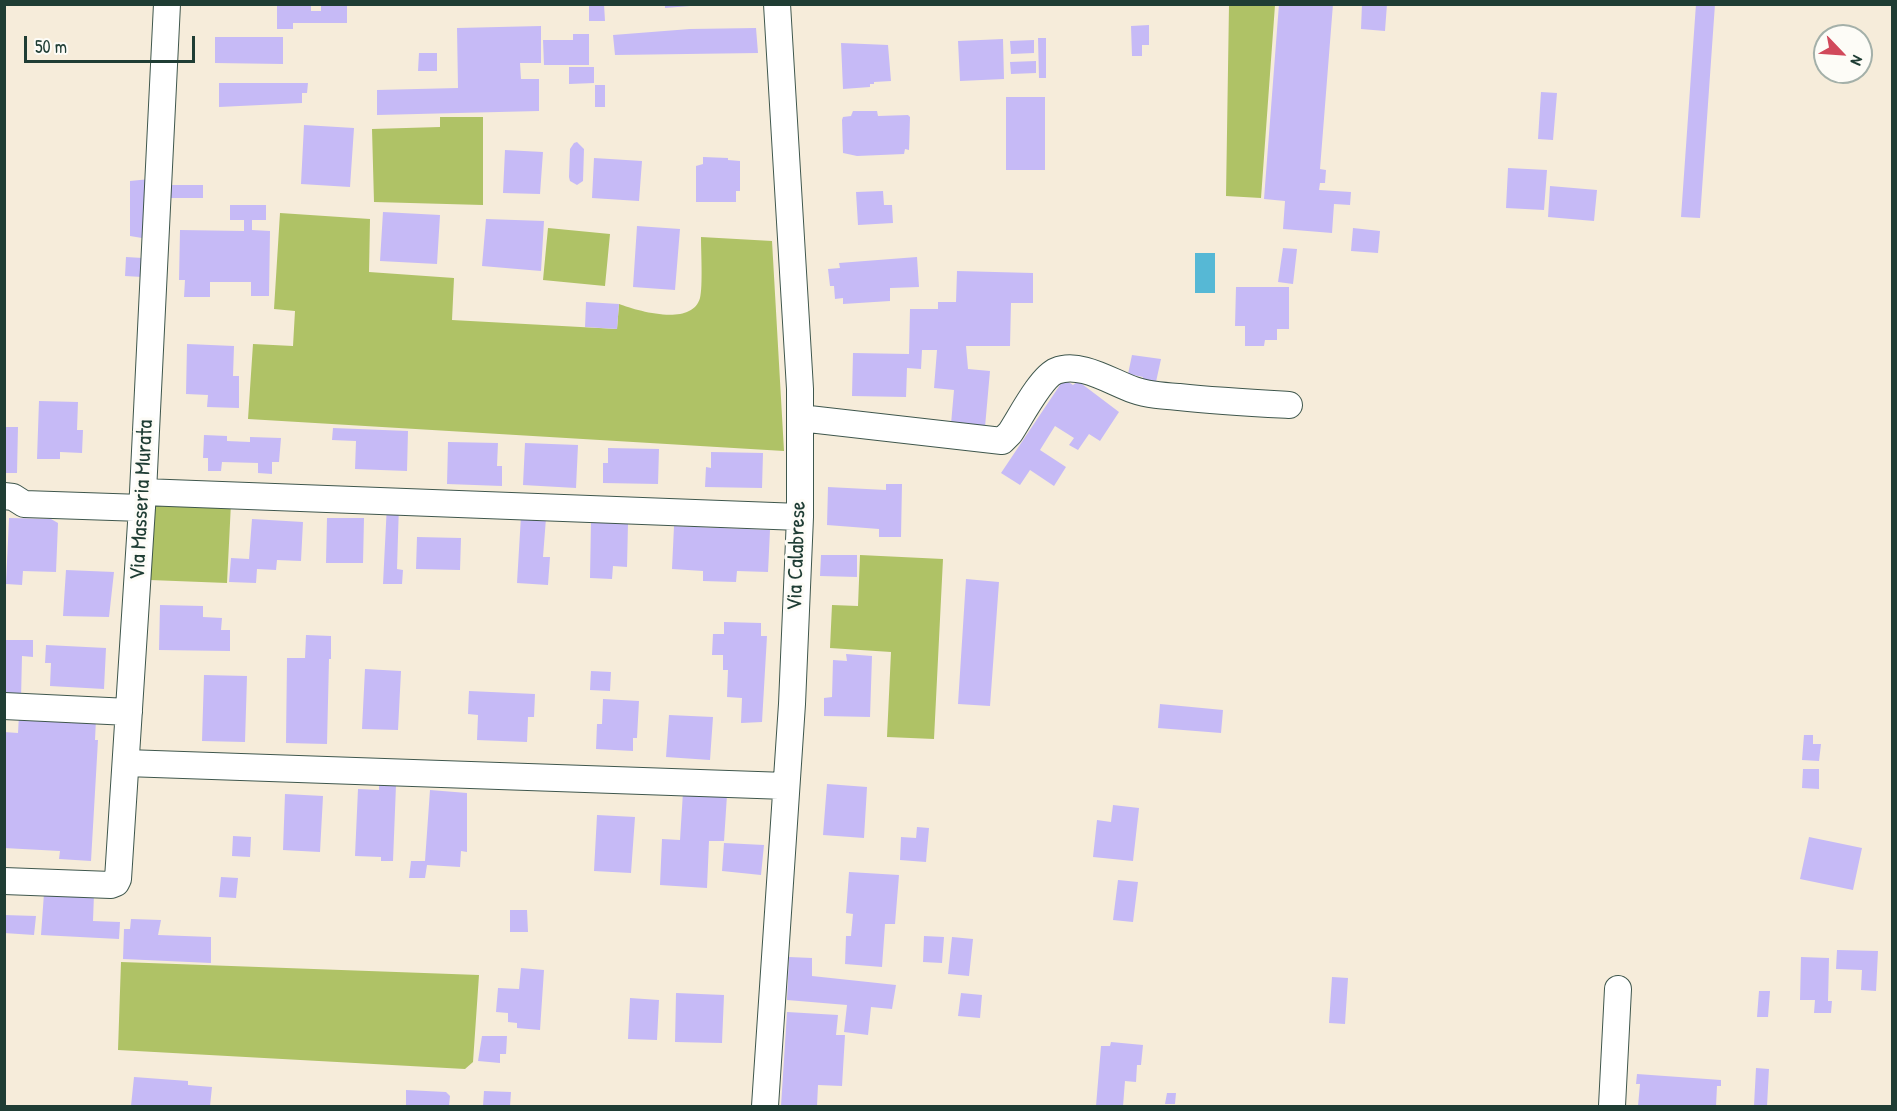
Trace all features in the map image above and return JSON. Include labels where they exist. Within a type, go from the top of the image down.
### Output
[{"type":"street","name":"Via Masseria Murata","points":[[4,881],[111,885],[118,879],[143,500],[167,4]]},
{"type":"street","name":"Via Calabrese","points":[[765,1107],[792,704],[800,518],[800,418],[794,273],[777,4]]},
{"type":"street","points":[[800,418],[1002,441],[1010,433],[1047,376],[1058,370],[1072,369],[1083,370],[1136,391],[1150,394],[1289,405]]},
{"type":"street","points":[[4,496],[13,496],[24,504],[143,500],[800,518]]},
{"type":"street","points":[[4,706],[129,712]]},
{"type":"street","points":[[126,763],[786,786]]},
{"type":"street","points":[[1612,1107],[1618,989]]},
{"type":"green space","points":[[1229,5],[1275,5],[1261,198],[1226,196]]},
{"type":"green space","points":[[440,117],[483,117],[483,205],[374,202],[372,129],[440,127]]},
{"type":"green space","points":[[280,213],[370,219],[369,272],[454,278],[452,320],[617,329],[619,304],[651,313],[687,312],[695,307],[701,293],[701,237],[772,241],[784,451],[248,419],[253,344],[293,346],[295,311],[274,309]]},
{"type":"green space","points":[[548,228],[610,234],[605,286],[543,280]]},
{"type":"green space","points":[[154,500],[231,503],[227,583],[150,580]]},
{"type":"green space","points":[[860,555],[943,559],[934,739],[887,737],[891,652],[830,648],[832,605],[858,606]]},
{"type":"green space","points":[[121,962],[479,975],[473,1062],[465,1069],[118,1050]]},
{"type":"water","points":[[1195,253],[1215,253],[1215,293],[1195,293]]},
{"type":"building","points":[[311,4],[311,11],[321,11],[321,4],[347,4],[347,23],[293,23],[293,29],[277,29],[277,5]]},
{"type":"building","points":[[589,4],[604,4],[605,21],[589,21]]},
{"type":"building","points":[[665,4],[690,4],[690,6],[665,8]]},
{"type":"building","points":[[1279,4],[1333,4],[1320,169],[1326,170],[1325,183],[1320,183],[1319,190],[1351,192],[1350,205],[1334,204],[1332,233],[1283,229],[1285,201],[1264,199]]},
{"type":"building","points":[[1362,4],[1387,4],[1385,31],[1361,29]]},
{"type":"building","points":[[1696,4],[1715,4],[1700,218],[1681,217]]},
{"type":"building","points":[[1149,25],[1149,45],[1142,45],[1142,56],[1132,56],[1131,26]]},
{"type":"building","points":[[541,26],[541,63],[520,63],[521,79],[539,79],[539,111],[377,115],[377,90],[458,88],[457,28]]},
{"type":"building","points":[[756,28],[758,53],[615,55],[613,35],[690,29]]},
{"type":"building","points":[[573,34],[589,34],[589,65],[544,65],[543,40],[573,40]]},
{"type":"building","points":[[215,37],[283,37],[283,64],[215,63]]},
{"type":"building","points":[[1038,38],[1046,38],[1046,78],[1039,78]]},
{"type":"building","points":[[1003,39],[1004,79],[960,81],[958,41]]},
{"type":"building","points":[[1034,40],[1034,53],[1011,54],[1010,41]]},
{"type":"building","points":[[841,43],[888,45],[891,81],[874,82],[870,84],[870,87],[843,89]]},
{"type":"building","points":[[419,53],[437,53],[437,71],[418,71]]},
{"type":"building","points":[[1036,61],[1036,73],[1011,74],[1010,62]]},
{"type":"building","points":[[569,67],[594,67],[594,83],[569,84]]},
{"type":"building","points":[[219,83],[308,83],[307,93],[302,93],[302,103],[219,107]]},
{"type":"building","points":[[595,85],[605,85],[605,107],[595,107]]},
{"type":"building","points":[[1541,92],[1557,93],[1553,140],[1538,139]]},
{"type":"building","points":[[1006,97],[1045,97],[1045,170],[1006,170]]},
{"type":"building","points":[[853,111],[877,111],[878,116],[908,115],[910,117],[909,150],[905,149],[904,154],[857,156],[843,153],[842,120],[843,117],[851,116]]},
{"type":"building","points":[[304,125],[354,128],[350,187],[301,184]]},
{"type":"building","points":[[577,142],[584,149],[583,181],[577,185],[570,181],[569,177],[570,149]]},
{"type":"building","points":[[505,150],[543,152],[540,194],[503,193]]},
{"type":"building","points":[[703,157],[740,161],[740,191],[736,191],[736,202],[696,202],[696,166],[703,164]]},
{"type":"building","points":[[594,158],[642,161],[639,201],[592,198]]},
{"type":"building","points":[[1508,168],[1547,170],[1544,210],[1506,208]]},
{"type":"building","points":[[150,179],[148,239],[130,236],[130,181]]},
{"type":"building","points":[[168,185],[203,185],[203,198],[168,198]]},
{"type":"building","points":[[1550,186],[1597,190],[1594,221],[1548,217]]},
{"type":"building","points":[[883,191],[884,205],[892,205],[893,223],[858,225],[856,192]]},
{"type":"building","points":[[230,205],[266,205],[266,220],[252,220],[252,230],[270,231],[269,296],[251,296],[251,282],[210,282],[210,297],[184,297],[185,280],[179,280],[180,230],[244,231],[244,220],[230,220]]},
{"type":"building","points":[[383,212],[440,215],[437,264],[380,261]]},
{"type":"building","points":[[486,219],[544,221],[541,271],[482,266]]},
{"type":"building","points":[[637,226],[680,229],[675,290],[633,287]]},
{"type":"building","points":[[1353,228],[1380,231],[1378,253],[1351,251]]},
{"type":"building","points":[[1283,248],[1297,249],[1293,284],[1278,282]]},
{"type":"building","points":[[126,257],[143,258],[142,277],[125,276]]},
{"type":"building","points":[[917,257],[919,287],[890,288],[890,301],[843,304],[843,298],[835,299],[834,286],[830,286],[828,269],[840,268],[839,263]]},
{"type":"building","points":[[957,271],[1033,273],[1033,303],[1011,303],[1010,346],[966,346],[968,369],[990,371],[985,427],[951,424],[954,390],[934,388],[937,350],[922,350],[921,369],[907,368],[906,397],[852,396],[853,353],[909,354],[910,309],[938,309],[938,302],[956,302]]},
{"type":"building","points":[[1236,287],[1289,287],[1289,329],[1277,329],[1277,340],[1265,340],[1264,346],[1245,346],[1245,326],[1235,326]]},
{"type":"building","points":[[586,302],[619,304],[617,329],[585,327]]},
{"type":"building","points":[[187,344],[234,346],[233,376],[239,376],[239,408],[207,407],[208,395],[186,394]]},
{"type":"building","points":[[1132,355],[1161,359],[1154,391],[1142,387],[1143,377],[1128,374]]},
{"type":"building","points":[[1064,379],[1073,385],[1078,381],[1119,412],[1100,441],[1089,434],[1078,450],[1069,445],[1074,438],[1055,426],[1040,450],[1066,467],[1054,486],[1030,470],[1020,485],[1001,473]]},
{"type":"building","points":[[39,401],[78,402],[77,430],[83,430],[82,453],[60,452],[60,459],[37,459]]},
{"type":"building","points":[[4,427],[18,427],[17,473],[4,473]]},
{"type":"building","points":[[333,428],[408,431],[407,471],[355,469],[356,441],[332,440]]},
{"type":"building","points":[[204,435],[227,436],[227,441],[250,442],[250,437],[281,438],[279,462],[272,462],[272,474],[258,473],[258,463],[222,462],[221,471],[208,471],[208,458],[203,458]]},
{"type":"building","points":[[448,442],[498,443],[497,466],[502,466],[502,486],[447,484]]},
{"type":"building","points":[[525,443],[578,445],[576,488],[523,485]]},
{"type":"building","points":[[608,448],[659,449],[658,484],[603,483],[603,463],[608,463]]},
{"type":"building","points":[[711,452],[763,453],[762,488],[705,487],[706,467],[711,468]]},
{"type":"building","points":[[886,484],[902,484],[901,537],[879,537],[879,529],[827,525],[828,487],[886,490]]},
{"type":"building","points":[[387,504],[399,504],[397,569],[403,570],[402,584],[383,584]]},
{"type":"building","points":[[521,516],[546,518],[543,557],[550,557],[548,585],[517,583]]},
{"type":"building","points":[[9,518],[51,519],[58,523],[56,572],[23,571],[22,585],[6,584]]},
{"type":"building","points":[[327,518],[364,518],[363,563],[326,563]]},
{"type":"building","points":[[252,519],[303,522],[301,561],[277,560],[276,570],[257,569],[256,583],[229,582],[231,558],[249,559]]},
{"type":"building","points":[[591,522],[628,523],[627,567],[613,566],[612,579],[590,578]]},
{"type":"building","points":[[674,526],[770,530],[768,572],[737,571],[736,582],[703,581],[703,571],[672,569]]},
{"type":"building","points":[[417,537],[461,538],[460,570],[416,569]]},
{"type":"building","points":[[821,555],[857,555],[857,577],[820,576]]},
{"type":"building","points":[[66,570],[114,572],[109,617],[63,616]]},
{"type":"building","points":[[966,579],[999,582],[990,706],[958,704]]},
{"type":"building","points":[[160,605],[203,606],[203,617],[222,618],[221,630],[230,630],[230,651],[159,650]]},
{"type":"building","points":[[724,622],[761,623],[761,636],[767,636],[762,722],[741,723],[742,698],[727,697],[728,670],[723,670],[723,655],[712,655],[713,634],[724,634]]},
{"type":"building","points":[[306,635],[331,636],[327,744],[286,743],[287,658],[305,658]]},
{"type":"building","points":[[5,640],[33,640],[33,657],[22,656],[21,699],[4,699]]},
{"type":"building","points":[[46,645],[106,648],[104,689],[50,686],[51,663],[45,663]]},
{"type":"building","points":[[846,654],[872,656],[870,717],[824,716],[824,698],[832,697],[833,660],[847,661]]},
{"type":"building","points":[[365,669],[401,671],[398,730],[362,729]]},
{"type":"building","points":[[591,671],[611,672],[610,691],[590,690]]},
{"type":"building","points":[[204,675],[247,676],[245,742],[202,741]]},
{"type":"building","points":[[469,691],[535,694],[534,717],[528,717],[527,742],[477,740],[478,715],[468,714]]},
{"type":"building","points":[[603,699],[639,701],[637,738],[633,738],[633,751],[596,749],[597,724],[602,724]]},
{"type":"building","points":[[1160,704],[1223,710],[1221,733],[1158,728]]},
{"type":"building","points":[[19,715],[96,719],[95,740],[98,740],[91,861],[59,859],[60,851],[4,848],[4,732],[18,733]]},
{"type":"building","points":[[669,715],[713,717],[710,760],[666,757]]},
{"type":"building","points":[[1804,735],[1813,735],[1813,744],[1821,744],[1819,761],[1802,760]]},
{"type":"building","points":[[1803,769],[1819,769],[1819,789],[1802,788]]},
{"type":"building","points":[[379,784],[396,785],[393,861],[381,861],[381,857],[355,856],[358,789],[379,790]]},
{"type":"building","points":[[827,784],[867,787],[864,838],[823,835]]},
{"type":"building","points":[[430,790],[467,793],[467,852],[461,851],[460,867],[427,865],[425,878],[409,878],[411,861],[425,861]]},
{"type":"building","points":[[683,792],[727,795],[724,841],[709,841],[707,888],[660,885],[662,839],[680,840]]},
{"type":"building","points":[[285,794],[323,796],[320,852],[283,850]]},
{"type":"building","points":[[1113,805],[1139,808],[1133,861],[1093,857],[1097,820],[1111,822]]},
{"type":"building","points":[[597,815],[635,817],[631,873],[594,871]]},
{"type":"building","points":[[917,827],[929,828],[926,862],[900,860],[901,837],[916,838]]},
{"type":"building","points":[[233,836],[251,837],[250,857],[232,856]]},
{"type":"building","points":[[1809,837],[1862,848],[1853,890],[1800,879]]},
{"type":"building","points":[[724,843],[764,845],[761,875],[722,871]]},
{"type":"building","points":[[849,872],[899,875],[895,924],[885,924],[882,967],[845,964],[846,936],[851,936],[853,914],[846,913]]},
{"type":"building","points":[[221,877],[238,878],[236,898],[219,897]]},
{"type":"building","points":[[1118,880],[1138,882],[1133,922],[1113,920]]},
{"type":"building","points":[[44,893],[94,894],[93,921],[120,922],[119,939],[41,935]]},
{"type":"building","points":[[510,910],[527,910],[528,932],[510,932]]},
{"type":"building","points":[[4,915],[36,916],[34,935],[4,933]]},
{"type":"building","points":[[131,919],[161,920],[158,935],[211,937],[211,963],[123,959],[124,929],[130,929]]},
{"type":"building","points":[[924,936],[944,937],[942,963],[923,962]]},
{"type":"building","points":[[952,937],[973,939],[969,976],[948,974]]},
{"type":"building","points":[[1837,950],[1878,951],[1876,991],[1861,990],[1862,970],[1836,969]]},
{"type":"building","points":[[789,957],[812,958],[812,976],[896,985],[892,1009],[871,1007],[868,1035],[844,1032],[847,1005],[787,1000]]},
{"type":"building","points":[[1801,957],[1829,958],[1828,1001],[1832,1001],[1831,1013],[1814,1013],[1815,1000],[1800,1000]]},
{"type":"building","points":[[521,968],[544,970],[540,1030],[517,1028],[517,1023],[508,1022],[508,1013],[496,1012],[498,988],[519,989]]},
{"type":"building","points":[[1332,977],[1348,978],[1345,1024],[1329,1023]]},
{"type":"building","points":[[1759,991],[1770,991],[1768,1017],[1757,1017]]},
{"type":"building","points":[[676,993],[724,995],[722,1043],[675,1042]]},
{"type":"building","points":[[961,993],[982,995],[980,1018],[958,1016]]},
{"type":"building","points":[[630,998],[659,1000],[657,1040],[628,1039]]},
{"type":"building","points":[[787,1012],[838,1015],[836,1035],[845,1035],[842,1086],[818,1085],[817,1106],[781,1106]]},
{"type":"building","points":[[482,1036],[507,1036],[506,1054],[500,1054],[500,1063],[478,1061]]},
{"type":"building","points":[[1111,1042],[1143,1045],[1141,1065],[1137,1065],[1136,1082],[1125,1081],[1123,1106],[1096,1106],[1101,1046],[1110,1046]]},
{"type":"building","points":[[1756,1068],[1769,1069],[1767,1106],[1754,1106]]},
{"type":"building","points":[[1637,1074],[1721,1080],[1721,1086],[1717,1086],[1716,1106],[1638,1106],[1640,1084],[1636,1084]]},
{"type":"building","points":[[134,1077],[188,1081],[188,1085],[212,1087],[210,1106],[131,1106]]},
{"type":"building","points":[[406,1090],[446,1092],[450,1096],[449,1106],[406,1106]]},
{"type":"building","points":[[484,1091],[511,1092],[510,1106],[483,1106]]},
{"type":"building","points":[[1167,1093],[1176,1093],[1175,1104],[1165,1104]]}]
